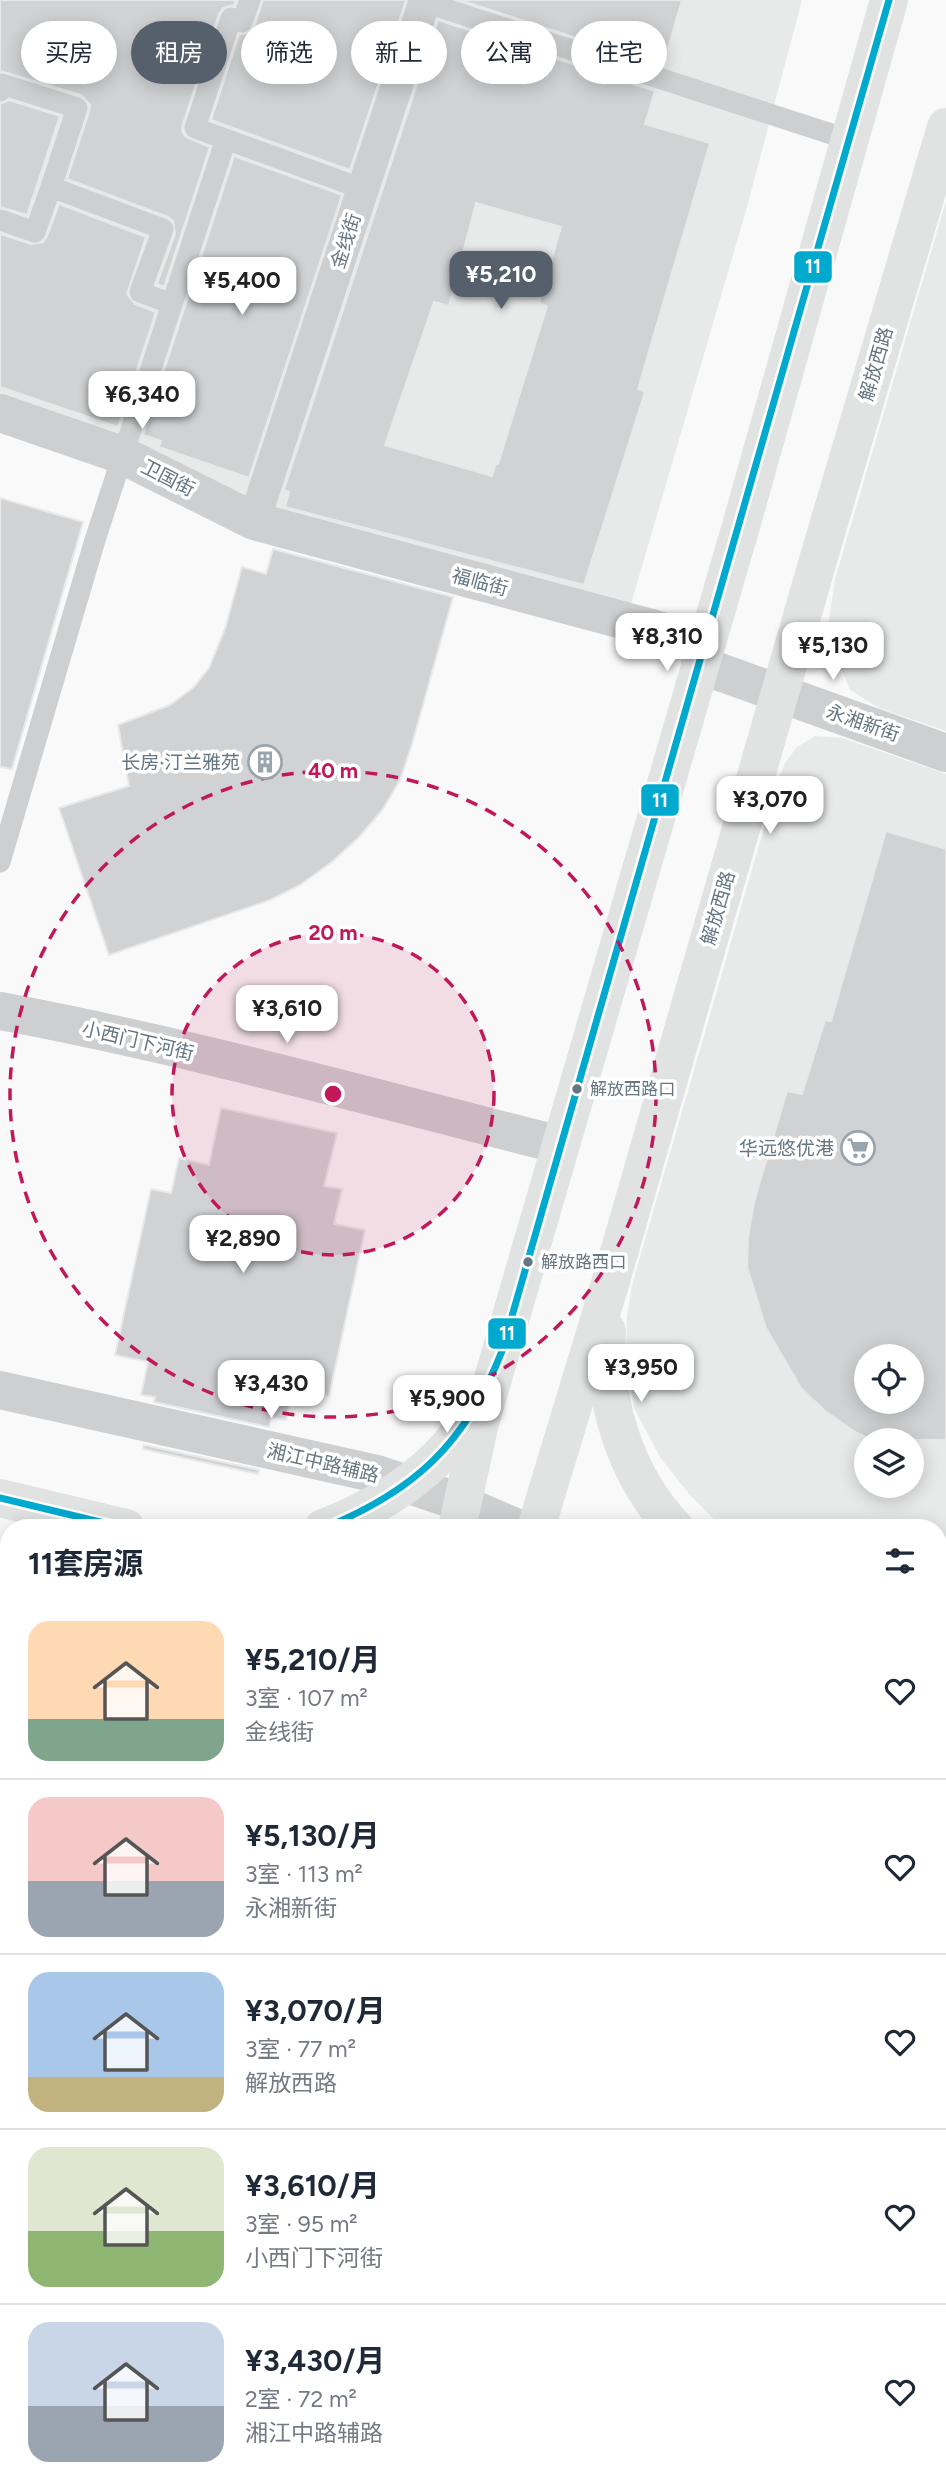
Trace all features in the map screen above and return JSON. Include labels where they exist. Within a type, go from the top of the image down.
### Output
[{"type":"main road","points":[[460,1516],[480,1423],[703,655],[889,0]]},
{"type":"main road","name":"解放西路","points":[[539,1519],[610,1284],[946,127]]},
{"type":"main road","points":[[610,1284],[605,1352],[611,1409],[631,1463],[667,1519]]},
{"type":"main road","points":[[342,1519],[380,1501],[407,1484],[451,1446],[475,1410],[500,1361]]},
{"type":"main road","points":[[0,1499],[87,1519]]},
{"type":"street","name":"金线街","points":[[254,521],[425,1]]},
{"type":"street","name":"卫国街","points":[[0,413],[122,455],[254,521]]},
{"type":"street","name":"福临街","points":[[254,521],[648,627],[703,655]]},
{"type":"street","name":"永湘新街","points":[[703,655],[780,694],[946,753]]},
{"type":"street","name":"小西门下河街","points":[[0,1011],[55,1021],[295,1078],[560,1145]]},
{"type":"street","name":"湘江中路辅路","points":[[0,1390],[377,1474],[407,1484],[460,1516]]},
{"type":"lane","points":[[250,0],[242,22],[231,18],[195,128],[363,188]]},
{"type":"lane","points":[[425,1],[850,140]]},
{"type":"lane","points":[[0,91],[2,85],[77,108],[36,232],[0,220]]},
{"type":"lane","points":[[0,862],[122,455],[226,139]]},
{"type":"lane","points":[[51,187],[163,229],[140,292],[172,304]]},
{"type":"shaded area","points":[[0,0],[802,0],[747,207],[626,621],[254,521],[0,413]]},
{"type":"shaded area","points":[[946,201],[946,731],[879,708],[850,690],[827,634],[835,579]]},
{"type":"shaded area","points":[[815,736],[843,738],[946,774],[946,1519],[714,1519],[689,1494],[660,1457],[634,1408],[626,1360],[627,1316],[633,1281],[785,763],[797,747]]},
{"type":"building","points":[[0,0],[236,0],[234,5],[223,8],[217,21],[131,21],[131,84],[196,84],[182,131],[186,137],[210,147],[164,287],[157,284],[175,234],[173,221],[67,179],[90,105],[81,95],[44,84],[117,84],[117,21],[21,21],[21,77],[0,71]]},
{"type":"building","points":[[263,0],[406,0],[399,21],[351,21],[351,84],[378,84],[350,170],[211,120],[223,84],[227,84],[227,71],[239,35],[241,84],[337,84],[337,21],[256,21]]},
{"type":"building","points":[[460,0],[682,0],[667,52],[667,21],[571,21],[571,36],[557,32],[557,21],[525,21]]},
{"type":"building","points":[[447,23],[461,28],[461,84],[557,84],[557,59],[571,64],[571,84],[634,84],[655,91],[645,124],[710,143],[638,389],[645,392],[584,585],[285,507],[289,492],[284,490],[417,84],[447,84]],"holes":[[[476,203],[561,227],[539,303],[547,306],[492,476],[385,445],[434,302],[449,306]]]},
{"type":"building","points":[[9,100],[60,116],[27,215],[0,207],[0,104]]},
{"type":"building","points":[[234,156],[342,195],[249,478],[159,447],[161,441],[143,435]]},
{"type":"building","points":[[59,204],[146,237],[127,294],[135,304],[156,312],[118,427],[0,387],[0,234],[31,244],[43,242]]},
{"type":"building","points":[[0,498],[83,522],[12,769],[0,767]]},
{"type":"building","name":"长房·汀兰雅苑","points":[[273,549],[453,597],[400,780],[383,809],[360,836],[333,861],[300,885],[270,900],[109,955],[59,808],[129,786],[118,725],[170,705],[194,687],[209,668],[225,629],[242,567],[266,574]]},
{"type":"building","name":"华远悠优港","points":[[886,831],[946,849],[946,1440],[924,1440],[924,1428],[854,1428],[854,1431],[825,1411],[801,1388],[766,1328],[747,1267],[748,1237],[754,1202],[787,1091],[802,1094],[825,1020],[831,1021]]},
{"type":"building","points":[[221,1108],[337,1133],[324,1186],[342,1189],[334,1224],[365,1230],[329,1396],[293,1388],[286,1420],[271,1417],[269,1427],[154,1402],[155,1397],[141,1395],[148,1362],[115,1355],[151,1189],[171,1193],[179,1158],[209,1165]]},
{"type":"building","points":[[144,1445],[259,1470],[258,1474],[143,1449]]},
{"type":"transit line","name":"11","points":[[345,1519],[385,1498],[434,1460],[472,1412],[502,1351],[889,0]]},
{"type":"transit line","name":"11","points":[[0,1498],[88,1519]]},
{"type":"place","name":"长房·汀兰雅苑","points":[[265,762]]},
{"type":"place","name":"解放西路口","points":[[577,1089]]},
{"type":"place","name":"华远悠优港","points":[[858,1148]]},
{"type":"place","name":"解放路西口","points":[[528,1262]]}]
